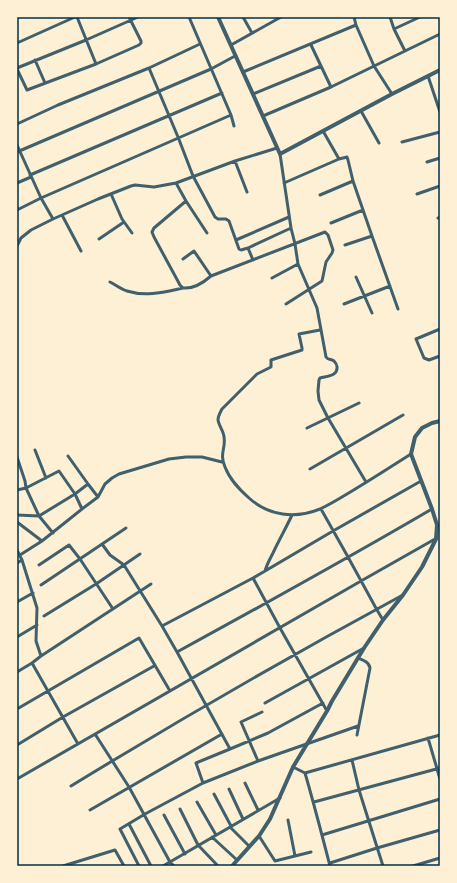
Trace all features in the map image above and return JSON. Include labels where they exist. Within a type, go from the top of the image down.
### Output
[{"type":"street","points":[[17,44],[76,17],[96,64]]},
{"type":"street","points":[[130,19],[141,41],[139,45],[96,64],[27,90],[17,68],[86,40],[130,19],[138,17]]},
{"type":"street","points":[[189,17],[222,93],[234,126]]},
{"type":"street","points":[[218,17],[280,154],[289,217],[298,264],[317,308],[326,357],[327,359],[334,361],[337,366],[334,375],[320,378],[318,391],[319,400],[366,482]]},
{"type":"street","points":[[243,17],[252,33]]},
{"type":"street","points":[[231,45],[281,17]]},
{"type":"street","points":[[354,17],[374,66],[392,94]]},
{"type":"street","points":[[390,17],[405,51]]},
{"type":"street","points":[[394,29],[420,17]]},
{"type":"street","points":[[243,72],[356,25]]},
{"type":"street","points":[[263,116],[331,87],[440,34]]},
{"type":"street","points":[[17,124],[58,105],[149,68],[200,44]]},
{"type":"street","points":[[311,45],[331,87]]},
{"type":"street","points":[[18,151],[211,69],[235,56]]},
{"type":"street","points":[[35,60],[45,83]]},
{"type":"street","points":[[253,94],[321,66]]},
{"type":"street","points":[[149,68],[193,176],[215,217],[229,221],[240,250],[248,248],[291,228]]},
{"type":"street","points":[[280,154],[440,70]]},
{"type":"street","points":[[428,76],[440,112]]},
{"type":"street","points":[[17,183],[222,93]]},
{"type":"street","points":[[361,111],[379,143]]},
{"type":"street","points":[[17,210],[178,137],[231,115]]},
{"type":"street","points":[[323,131],[339,159]]},
{"type":"street","points":[[402,142],[440,132]]},
{"type":"street","points":[[17,145],[18,151],[30,176],[53,218]]},
{"type":"street","points":[[17,246],[21,238],[30,230],[53,218],[111,194],[135,185],[154,187],[176,183],[235,161],[277,148]]},
{"type":"street","points":[[284,183],[339,159],[347,157],[353,181],[398,309]]},
{"type":"street","points":[[427,162],[440,158]]},
{"type":"street","points":[[235,161],[247,192]]},
{"type":"street","points":[[320,195],[353,181]]},
{"type":"street","points":[[176,183],[207,233]]},
{"type":"street","points":[[417,194],[440,186]]},
{"type":"street","points":[[111,194],[124,222],[132,233]]},
{"type":"street","points":[[183,288],[152,232],[154,228],[186,201]]},
{"type":"street","points":[[331,223],[363,210]]},
{"type":"street","points":[[62,215],[81,251]]},
{"type":"street","points":[[236,240],[289,217]]},
{"type":"street","points":[[99,239],[124,222]]},
{"type":"street","points":[[110,282],[127,291],[144,294],[158,294],[199,285],[206,281],[210,276],[325,232],[328,235],[332,253],[326,262],[322,281],[286,304]]},
{"type":"street","points":[[345,246],[372,236]]},
{"type":"street","points":[[248,248],[253,260]]},
{"type":"street","points":[[183,259],[194,251],[210,276]]},
{"type":"street","points":[[272,278],[298,264]]},
{"type":"street","points":[[356,277],[372,313]]},
{"type":"street","points":[[344,304],[390,286]]},
{"type":"street","points":[[440,329],[416,339],[424,358],[429,360],[440,356]]},
{"type":"street","points":[[320,330],[299,334],[302,350],[271,360],[271,367],[257,374],[222,409],[218,420],[224,436],[222,462],[230,479],[255,503],[279,514],[292,515],[321,509],[412,454]]},
{"type":"street","points":[[307,428],[359,403]]},
{"type":"street","points":[[310,470],[403,415]]},
{"type":"street","points":[[232,866],[259,836],[270,819],[294,767],[332,701],[364,648],[422,567],[436,539],[437,525],[412,454],[415,437],[422,428],[440,421]]},
{"type":"street","points":[[35,450],[46,478]]},
{"type":"street","points":[[68,456],[98,497]]},
{"type":"street","points":[[17,457],[26,488],[39,516],[53,533]]},
{"type":"street","points":[[20,555],[53,533],[98,497],[105,484],[119,474],[169,459],[186,457],[202,457],[222,462]]},
{"type":"street","points":[[17,490],[26,488],[59,471],[75,494],[82,509]]},
{"type":"street","points":[[162,626],[253,578],[421,481]]},
{"type":"street","points":[[17,515],[39,516],[75,494],[88,484]]},
{"type":"street","points":[[321,509],[383,620]]},
{"type":"street","points":[[177,652],[266,604],[432,509]]},
{"type":"street","points":[[265,571],[277,543],[285,531],[292,515]]},
{"type":"street","points":[[17,522],[42,541]]},
{"type":"street","points":[[41,585],[126,528]]},
{"type":"street","points":[[17,779],[436,539]]},
{"type":"street","points":[[102,544],[110,555],[124,565],[177,652],[230,749]]},
{"type":"street","points":[[39,565],[69,545],[80,559],[113,610]]},
{"type":"street","points":[[17,550],[22,560],[38,608],[36,641],[41,656]]},
{"type":"street","points":[[44,616],[96,584],[140,554]]},
{"type":"street","points":[[17,563],[22,560]]},
{"type":"street","points":[[253,578],[266,604],[327,711]]},
{"type":"street","points":[[17,672],[151,584]]},
{"type":"street","points":[[17,602],[33,593]]},
{"type":"street","points":[[72,786],[295,655],[403,595]]},
{"type":"street","points":[[17,637],[37,625]]},
{"type":"street","points":[[17,709],[140,638],[154,666],[170,691]]},
{"type":"street","points":[[265,703],[364,648]]},
{"type":"street","points":[[357,735],[370,668],[367,663],[358,658]]},
{"type":"street","points":[[32,663],[78,744]]},
{"type":"street","points":[[17,745],[63,717],[154,666]]},
{"type":"street","points":[[204,783],[196,763],[268,733],[323,703]]},
{"type":"street","points":[[258,761],[241,722],[262,712]]},
{"type":"street","points":[[139,866],[120,829],[144,814],[204,783],[258,761],[358,726]]},
{"type":"street","points":[[95,734],[130,787],[170,862],[174,866]]},
{"type":"street","points":[[90,810],[222,734]]},
{"type":"street","points":[[294,767],[305,773],[440,735]]},
{"type":"street","points":[[428,738],[440,779]]},
{"type":"street","points":[[352,760],[383,866]]},
{"type":"street","points":[[314,802],[438,768]]},
{"type":"street","points":[[305,773],[330,865],[378,848],[440,830]]},
{"type":"street","points":[[244,783],[258,810]]},
{"type":"street","points":[[229,790],[244,819]]},
{"type":"street","points":[[214,794],[230,827],[249,846]]},
{"type":"street","points":[[163,866],[280,798]]},
{"type":"street","points":[[322,835],[440,799]]},
{"type":"street","points":[[197,802],[216,835]]},
{"type":"street","points":[[180,809],[198,845],[218,866]]},
{"type":"street","points":[[164,815],[184,854]]},
{"type":"street","points":[[288,820],[295,856]]},
{"type":"street","points":[[129,824],[151,866]]},
{"type":"street","points":[[259,836],[276,861],[276,866]]},
{"type":"street","points":[[212,837],[237,860]]},
{"type":"street","points":[[63,866],[115,850],[124,866]]},
{"type":"street","points":[[276,861],[311,852]]},
{"type":"street","points":[[413,866],[440,858]]}]
